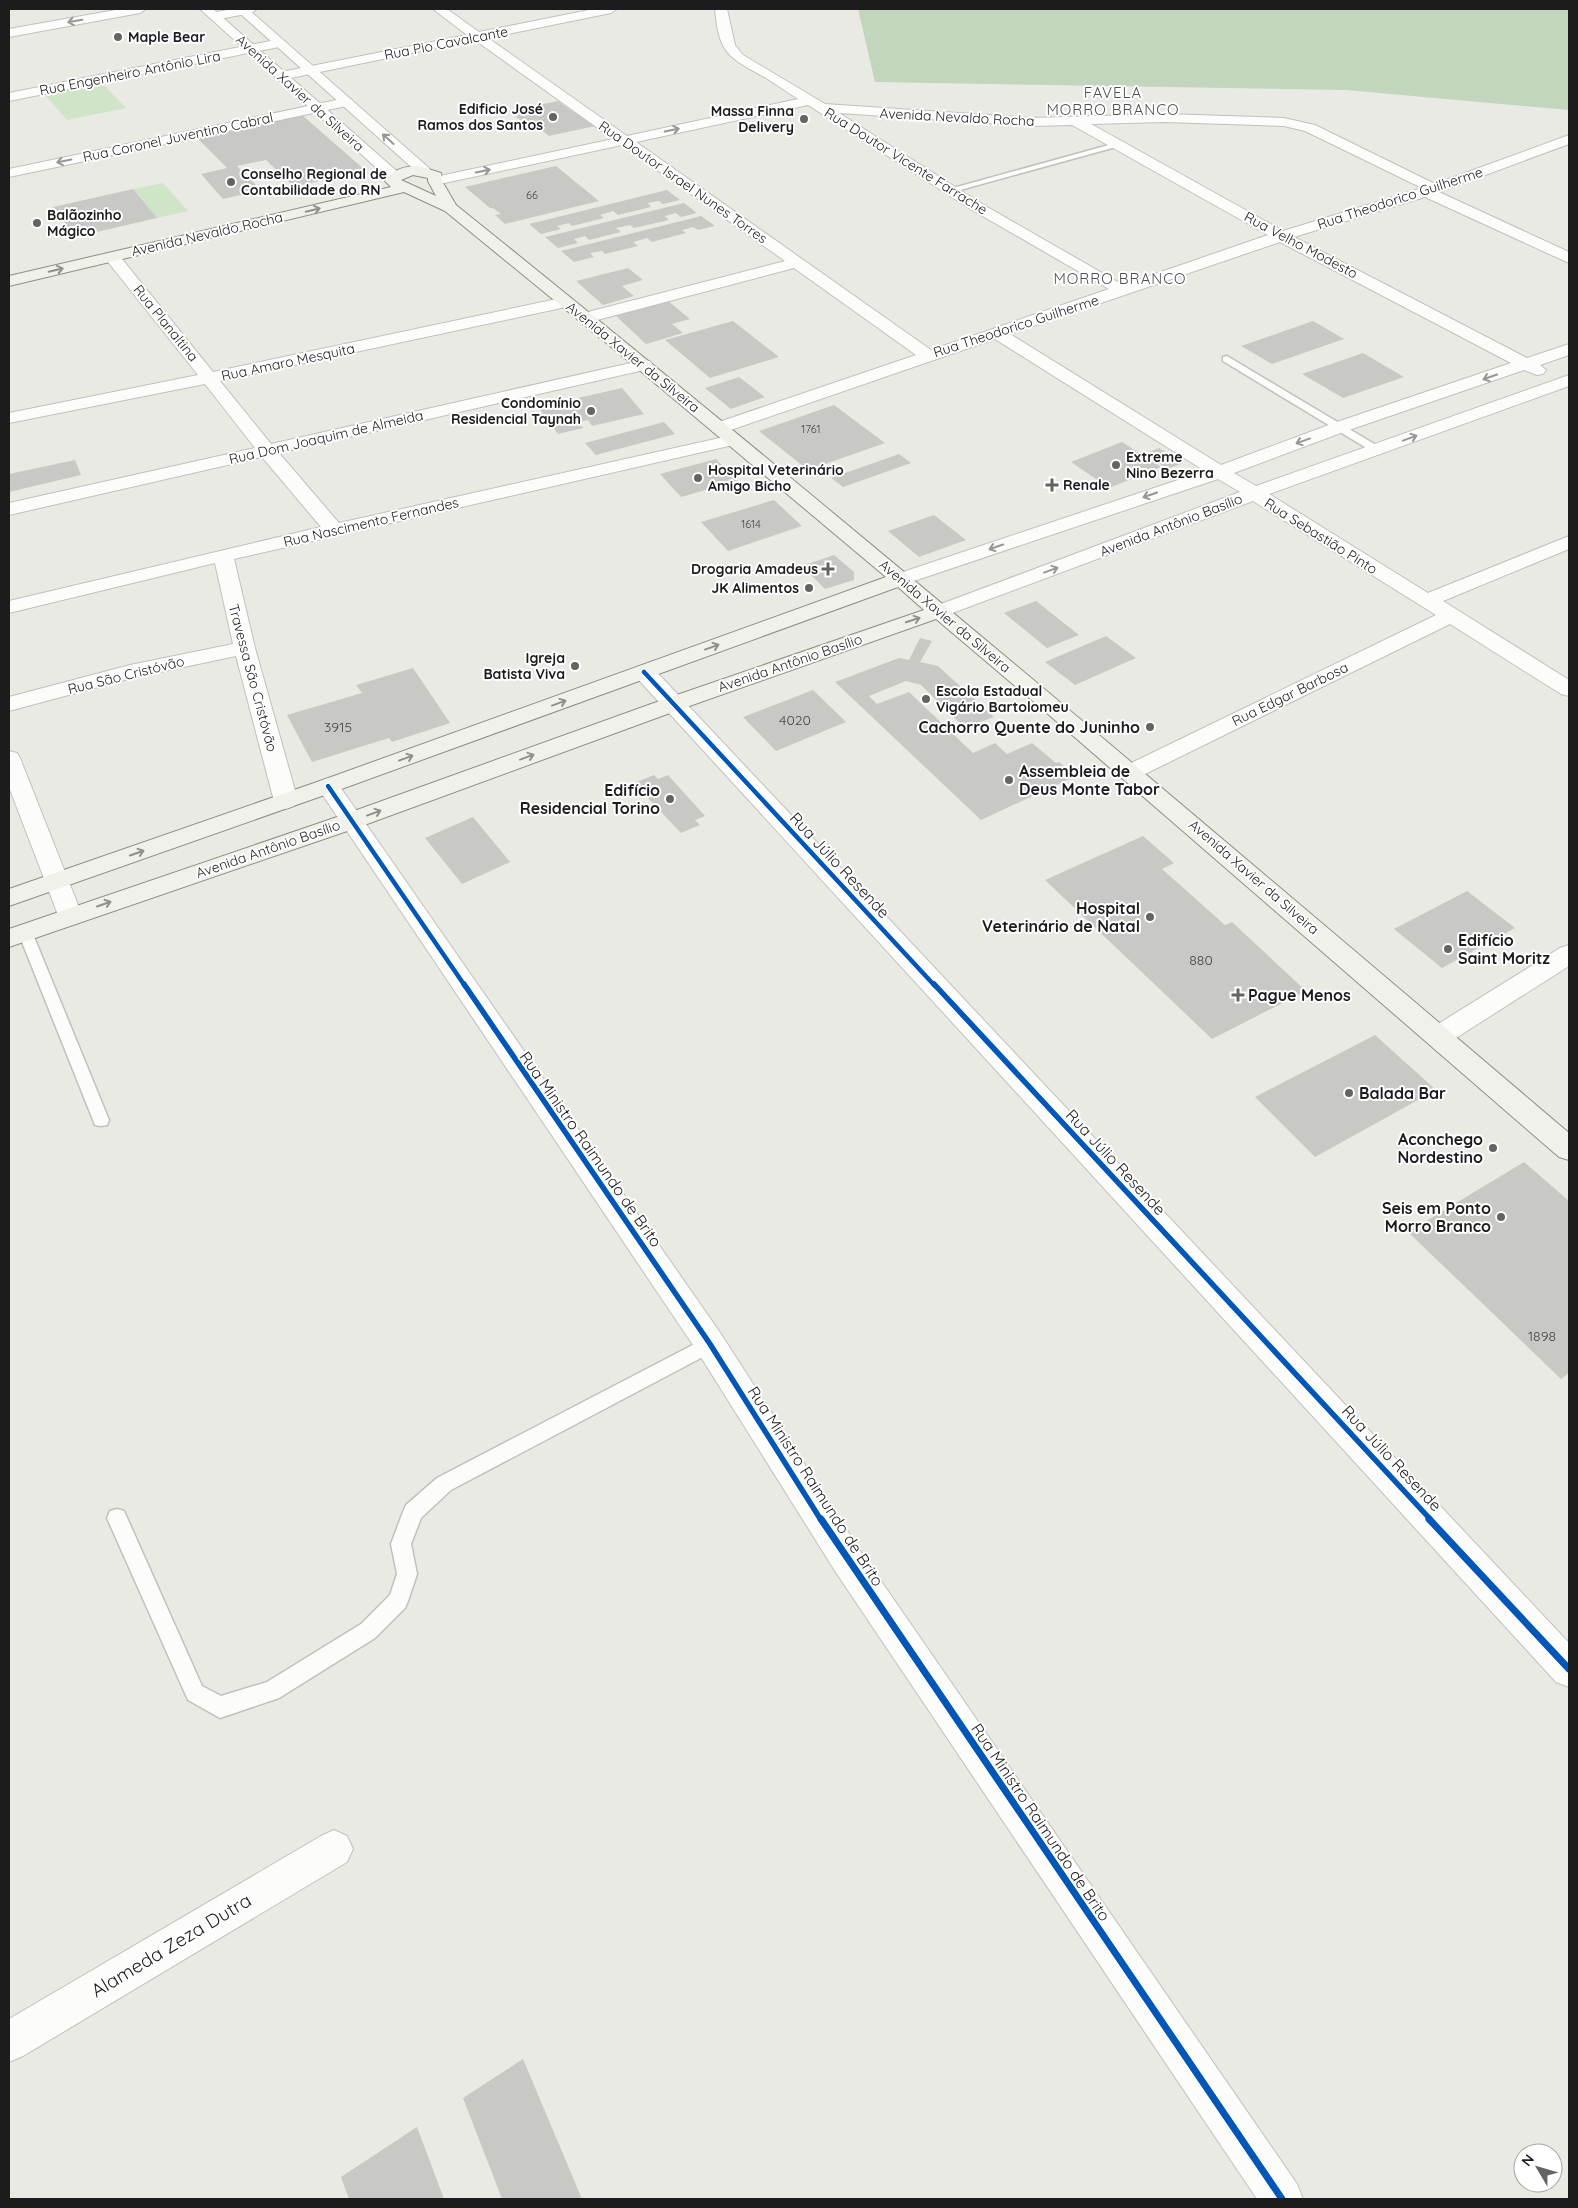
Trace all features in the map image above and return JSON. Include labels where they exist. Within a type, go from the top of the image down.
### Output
[{"type":"main road","points":[[400,183],[419,188],[430,176]]},
{"type":"main road","name":"Avenida Xavier da Silveira","points":[[430,176],[450,208]]},
{"type":"main road","name":"Avenida Xavier da Silveira","points":[[400,183],[450,208],[644,365],[1131,772],[1569,1149]]},
{"type":"main road","name":"Avenida Nevaldo Rocha","points":[[201,220],[400,183]]},
{"type":"main road","name":"Avenida Nevaldo Rocha","points":[[9,281],[112,257],[400,183]]},
{"type":"main road","name":"Avenida Antônio Basílio","points":[[9,898],[328,786],[901,579]]},
{"type":"main road","name":"Avenida Antônio Basílio","points":[[17,935],[70,915],[351,821],[673,704],[940,612]]},
{"type":"street","points":[[9,33],[140,9]]},
{"type":"street","points":[[210,12],[245,9]]},
{"type":"street","name":"Avenida Xavier da Silveira","points":[[245,9],[280,43],[430,176]]},
{"type":"street","name":"Rua Doutor Israel Nunes Torres","points":[[439,9],[928,356]]},
{"type":"street","name":"Rua Pio Cavalcante","points":[[281,76],[611,9]]},
{"type":"street","name":"Rua Doutor Vicente Farrache","points":[[721,9],[724,33],[731,52],[950,190],[1123,290]]},
{"type":"street","name":"Avenida Xavier da Silveira","points":[[210,12],[400,183]]},
{"type":"street","name":"Rua Engenheiro Antônio Lira","points":[[9,97],[280,43]]},
{"type":"street","points":[[430,176],[611,130],[792,91]]},
{"type":"street","name":"Rua Coronel Juventino Cabral","points":[[9,173],[346,102]]},
{"type":"street","name":"Avenida Nevaldo Rocha","points":[[430,176],[815,104],[976,119],[1077,122],[1165,118],[1276,122],[1303,126],[1569,258]]},
{"type":"street","name":"Rua Velho Modesto","points":[[1077,122],[1282,236],[1527,365],[1567,383]]},
{"type":"street","name":"Rua Theodorico Guilherme","points":[[726,434],[928,356],[998,334],[1282,236],[1431,190],[1569,139]]},
{"type":"street","points":[[1541,150],[1562,158]]},
{"type":"street","name":"Rua Planaltina","points":[[112,257],[267,450],[334,530]]},
{"type":"street","points":[[586,318],[797,262]]},
{"type":"street","name":"Rua Amaro Mesquita","points":[[9,418],[211,378],[566,302]]},
{"type":"street","name":"Rua Sebastião Pinto","points":[[998,334],[1569,689]]},
{"type":"street","name":"Avenida Antônio Basílio","points":[[901,579],[1219,472],[1340,427],[1527,365],[1569,349]]},
{"type":"street","name":"Rua Dom Joaquim de Almeida","points":[[9,510],[644,365]]},
{"type":"street","name":"Avenida Antônio Basílio","points":[[940,612],[1253,494],[1567,383]]},
{"type":"street","name":"Rua Nascimento Fernandes","points":[[9,607],[726,434]]},
{"type":"street","points":[[1426,601],[1569,542]]},
{"type":"street","name":"Travessa São Cristóvão","points":[[223,555],[244,648],[286,801]]},
{"type":"street","name":"Rua Edgar Barbosa","points":[[1131,772],[1450,616]]},
{"type":"street","name":"Rua São Cristóvão","points":[[9,704],[130,672],[244,648]]},
{"type":"street","name":"Rua Júlio Resende","points":[[644,672],[1569,1669]]},
{"type":"street","points":[[9,758],[70,915]]},
{"type":"street","name":"Rua Ministro Raimundo de Brito","points":[[328,786],[710,1344],[847,1560],[1282,2199]]},
{"type":"street","points":[[1439,1036],[1569,954]]},
{"type":"street","name":"Alameda Zeza Dutra","points":[[9,2042],[334,1849]]},
{"type":"lane","points":[[950,190],[1119,146]]},
{"type":"lane","points":[[1227,359],[1377,450]]},
{"type":"lane","points":[[17,935],[101,1120]]},
{"type":"lane","points":[[117,1518],[195,1693],[220,1707],[272,1691],[374,1625],[398,1601],[407,1574],[401,1544],[413,1512],[444,1484],[710,1344]]},
{"type":"green space","points":[[858,9],[1569,9],[1569,110],[1346,90],[875,82]]},
{"type":"green space","points":[[102,83],[126,108],[67,120],[45,95]]},
{"type":"green space","points":[[163,183],[188,211],[157,218],[133,189]]},
{"type":"building","name":"Edificio José Ramos dos Santos","points":[[558,101],[573,112],[581,110],[600,125],[549,136],[530,121],[524,123],[509,111]]},
{"type":"building","points":[[302,115],[365,170],[294,187],[266,160],[237,166],[261,190],[223,199],[201,174],[227,168],[197,138]]},
{"type":"building","points":[[556,166],[599,201],[505,224],[495,215],[501,214],[490,208],[465,187]]},
{"type":"building","points":[[133,189],[157,218],[75,237],[53,207]]},
{"type":"building","points":[[667,190],[680,200],[663,204],[659,201],[648,203],[651,207],[618,215],[613,211],[600,215],[604,218],[572,226],[569,223],[557,226],[561,229],[541,234],[529,224]]},
{"type":"building","points":[[684,203],[697,213],[681,217],[676,213],[665,216],[669,220],[634,228],[630,225],[616,228],[621,232],[589,240],[585,236],[574,239],[578,243],[558,248],[545,237]]},
{"type":"building","points":[[701,216],[715,226],[698,230],[693,227],[682,230],[686,233],[652,242],[647,238],[633,242],[638,246],[605,254],[602,251],[590,253],[594,257],[574,262],[561,251]]},
{"type":"building","points":[[628,268],[643,280],[622,286],[634,296],[603,305],[576,281]]},
{"type":"building","points":[[668,301],[690,319],[672,324],[683,333],[646,344],[616,316]]},
{"type":"building","points":[[733,321],[779,357],[710,378],[665,340]]},
{"type":"building","points":[[1313,321],[1344,339],[1272,364],[1241,346]]},
{"type":"building","points":[[1363,353],[1404,377],[1343,398],[1302,374]]},
{"type":"building","points":[[739,377],[765,397],[731,409],[705,388]]},
{"type":"building","name":"Condomínio Residencial Taynah","points":[[622,388],[644,414],[592,426],[588,420],[578,422],[583,428],[558,434],[538,407]]},
{"type":"building","points":[[834,405],[885,443],[808,470],[759,431]]},
{"type":"building","points":[[664,422],[675,434],[596,455],[585,443]]},
{"type":"building","name":"Extreme Nino Bezerra","points":[[1122,442],[1161,467],[1109,488],[1071,462]]},
{"type":"building","points":[[1159,448],[1183,463],[1168,469],[1144,454]]},
{"type":"building","points":[[899,454],[911,463],[843,487],[831,478]]},
{"type":"building","name":"Hospital Veterinário Amigo Bicho","points":[[716,459],[737,481],[681,497],[660,474]]},
{"type":"building","points":[[75,460],[81,475],[9,492],[9,474]]},
{"type":"building","points":[[774,500],[802,526],[728,551],[701,522]]},
{"type":"building","points":[[934,515],[966,540],[919,557],[888,531]]},
{"type":"building","name":"Drogaria Amadeus","points":[[834,555],[854,572],[854,580],[825,589],[802,566]]},
{"type":"building","points":[[1036,601],[1079,635],[1047,648],[1004,613]]},
{"type":"building","points":[[1106,636],[1136,658],[1075,685],[1045,662]]},
{"type":"building","points":[[920,638],[932,641],[920,662],[938,666],[994,717],[965,728],[921,685],[906,681],[869,696],[877,704],[909,692],[973,753],[995,743],[1007,754],[1032,743],[1056,763],[1059,762],[1076,776],[981,820],[835,682],[899,658],[909,660]]},
{"type":"building","points":[[413,668],[450,723],[392,742],[389,738],[312,762],[287,715],[362,693],[356,685]]},
{"type":"building","points":[[813,690],[846,722],[776,751],[743,717]]},
{"type":"building","name":"Edifício Residencial Torino","points":[[654,775],[658,779],[668,775],[705,816],[695,820],[700,825],[681,833],[634,783]]},
{"type":"building","points":[[473,817],[510,862],[462,884],[425,838]]},
{"type":"building","points":[[1143,836],[1174,863],[1162,869],[1225,925],[1232,922],[1306,991],[1212,1039],[1045,880]]},
{"type":"building","name":"Edifício Saint Moritz","points":[[1467,891],[1515,928],[1442,968],[1394,929]]},
{"type":"building","name":"Balada Bar","points":[[1375,1035],[1436,1090],[1315,1157],[1255,1097]]},
{"type":"building","name":"Seis em Ponto Morro Branco","points":[[1524,1162],[1569,1201],[1569,1373],[1561,1379],[1408,1232]]},
{"type":"building","points":[[523,2059],[582,2199],[502,2199],[463,2098]]},
{"type":"building","points":[[417,2127],[444,2199],[349,2199],[341,2177]]},
{"type":"cycle path","points":[[644,672],[1569,1669]]},
{"type":"cycle path","points":[[328,786],[710,1344],[847,1560],[1282,2199]]},
{"type":"place","name":"Maple Bear","points":[[118,37]]},
{"type":"place","name":"Edificio José Ramos dos Santos","points":[[553,117]]},
{"type":"place","name":"Massa Finna Delivery","points":[[804,119]]},
{"type":"place","name":"Conselho Regional de Contabilidade do RN","points":[[231,182]]},
{"type":"place","name":"Balãozinho Mágico","points":[[37,223]]},
{"type":"place","name":"Condomínio Residencial Taynah","points":[[591,411]]},
{"type":"place","name":"Extreme Nino Bezerra","points":[[1116,465]]},
{"type":"place","name":"Hospital Veterinário Amigo Bicho","points":[[698,478]]},
{"type":"place","name":"Renale","points":[[1052,485]]},
{"type":"place","name":"Drogaria Amadeus","points":[[828,569]]},
{"type":"place","name":"JK Alimentos","points":[[809,588]]},
{"type":"place","name":"Igreja Batista Viva","points":[[575,666]]},
{"type":"place","name":"Escola Estadual Vigário Bartolomeu","points":[[926,699]]},
{"type":"place","name":"Cachorro Quente do Juninho","points":[[1150,727]]},
{"type":"place","name":"Assembleia de Deus Monte Tabor","points":[[1009,780]]},
{"type":"place","name":"Edifício Residencial Torino","points":[[670,799]]},
{"type":"place","name":"Hospital Veterinário de Natal","points":[[1150,917]]},
{"type":"place","name":"Edifício Saint Moritz","points":[[1448,949]]},
{"type":"place","name":"Pague Menos","points":[[1238,995]]},
{"type":"place","name":"Balada Bar","points":[[1349,1093]]},
{"type":"place","name":"Aconchego Nordestino","points":[[1493,1148]]},
{"type":"place","name":"Seis em Ponto Morro Branco","points":[[1501,1217]]},
{"type":"district","name":"FAVELA MORRO BRANCO","points":[[1113,100]]},
{"type":"district","name":"MORRO BRANCO","points":[[1120,278]]}]
